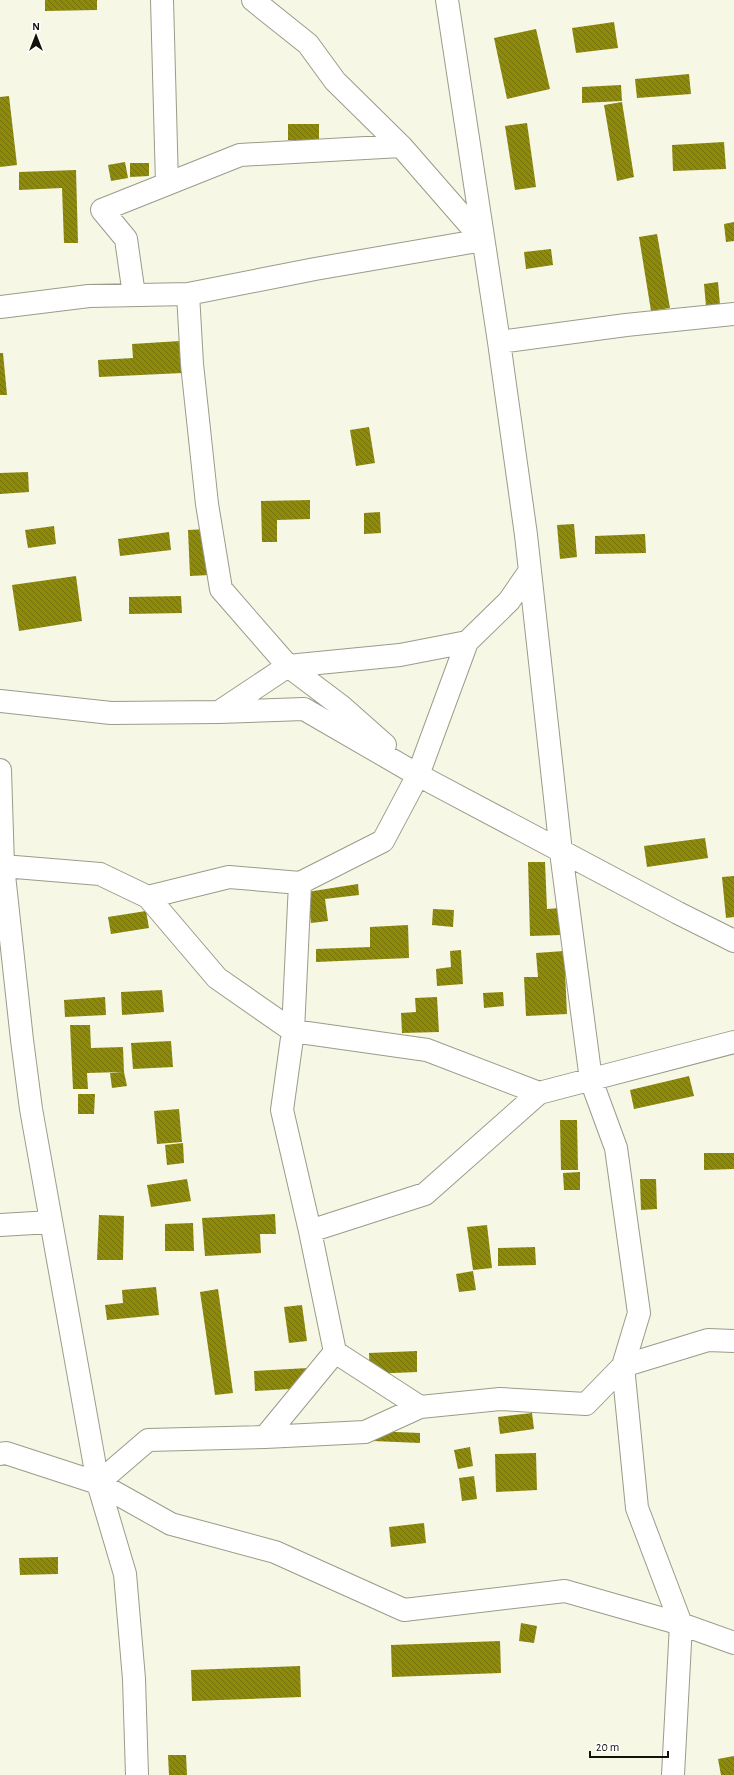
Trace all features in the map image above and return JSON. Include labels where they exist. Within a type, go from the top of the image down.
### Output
[{"type":"street","points":[[162,0],[167,184]]},
{"type":"street","points":[[253,0],[308,44],[335,81],[401,146],[483,240]]},
{"type":"street","points":[[446,0],[499,342],[529,572],[561,852],[591,1080],[616,1148],[639,1313],[622,1366],[637,1508],[681,1624],[673,1775]]},
{"type":"street","points":[[134,295],[126,239],[102,210],[240,155],[401,146]]},
{"type":"street","points":[[0,307],[89,296],[188,294],[315,268],[483,240]]},
{"type":"street","points":[[188,294],[192,364],[207,504],[221,589],[288,666],[341,706],[418,775]]},
{"type":"street","points":[[499,342],[626,325],[734,314]]},
{"type":"street","points":[[148,897],[229,877],[300,883],[383,841],[418,775],[467,642],[509,602],[529,572]]},
{"type":"street","points":[[219,712],[288,666],[400,655],[467,642]]},
{"type":"street","points":[[0,701],[111,713],[219,712],[304,709],[418,775],[561,852],[734,941]]},
{"type":"street","points":[[0,770],[2,867],[31,1109],[98,1483],[125,1574],[134,1679],[137,1775]]},
{"type":"street","points":[[2,867],[100,874],[148,897],[217,978],[293,1031],[426,1050],[538,1093]]},
{"type":"street","points":[[300,883],[293,1031],[282,1110],[310,1231],[335,1352],[420,1407]]},
{"type":"street","points":[[310,1231],[425,1194],[538,1093],[734,1042]]},
{"type":"street","points":[[0,1225],[51,1222]]},
{"type":"street","points":[[98,1483],[148,1440],[264,1437],[365,1432],[420,1407],[500,1399],[586,1404],[622,1366],[708,1340],[734,1341]]},
{"type":"street","points":[[264,1437],[335,1352]]},
{"type":"street","points":[[0,1454],[6,1453],[98,1483],[171,1524],[275,1552],[404,1610],[565,1591],[681,1624],[734,1643]]},
{"type":"building","points":[[45,0],[97,0],[97,10],[45,11]]},
{"type":"building","points":[[614,22],[618,48],[576,53],[572,28]]},
{"type":"building","points":[[536,29],[550,89],[507,99],[494,38]]},
{"type":"building","points":[[689,74],[691,94],[637,98],[635,79]]},
{"type":"building","points":[[621,85],[622,101],[582,103],[582,87]]},
{"type":"building","points":[[9,96],[17,165],[0,167],[0,97]]},
{"type":"building","points":[[622,102],[634,177],[617,181],[604,105]]},
{"type":"building","points":[[527,123],[536,187],[515,190],[505,126]]},
{"type":"building","points":[[288,124],[319,124],[319,140],[288,140]]},
{"type":"building","points":[[724,142],[726,169],[673,171],[672,145]]},
{"type":"building","points":[[125,162],[128,178],[111,181],[108,165]]},
{"type":"building","points":[[130,163],[149,163],[149,176],[130,177]]},
{"type":"building","points":[[76,170],[78,243],[64,243],[62,188],[19,190],[19,172]]},
{"type":"building","points":[[734,222],[734,241],[726,242],[724,224]]},
{"type":"building","points":[[657,234],[670,308],[651,311],[639,237]]},
{"type":"building","points":[[551,249],[553,265],[526,269],[524,252]]},
{"type":"building","points":[[718,282],[720,305],[706,306],[704,284]]},
{"type":"building","points":[[180,341],[182,373],[99,377],[98,360],[133,358],[132,344]]},
{"type":"building","points":[[0,353],[3,353],[7,395],[0,395]]},
{"type":"building","points":[[369,427],[375,463],[356,466],[350,430]]},
{"type":"building","points":[[28,472],[29,492],[0,494],[0,473]]},
{"type":"building","points":[[310,500],[310,519],[277,520],[277,542],[262,542],[261,501]]},
{"type":"building","points":[[380,512],[381,533],[364,534],[364,513]]},
{"type":"building","points":[[574,524],[577,557],[560,559],[557,525]]},
{"type":"building","points":[[54,526],[56,544],[28,548],[25,530]]},
{"type":"building","points":[[207,529],[209,575],[190,576],[188,530]]},
{"type":"building","points":[[169,532],[171,550],[120,556],[118,539]]},
{"type":"building","points":[[645,534],[646,553],[595,554],[595,536]]},
{"type":"building","points":[[76,576],[82,621],[19,631],[12,585]]},
{"type":"building","points":[[181,596],[182,613],[129,614],[129,597]]},
{"type":"building","points":[[705,838],[708,858],[647,867],[644,846]]},
{"type":"building","points":[[528,862],[545,862],[547,909],[560,908],[561,935],[530,936]]},
{"type":"building","points":[[734,876],[734,917],[726,918],[722,877]]},
{"type":"building","points":[[358,884],[359,895],[325,899],[328,921],[311,923],[307,892]]},
{"type":"building","points":[[433,909],[454,910],[453,927],[432,925]]},
{"type":"building","points":[[146,911],[149,928],[111,934],[108,917]]},
{"type":"building","points":[[408,925],[409,958],[316,962],[316,949],[370,947],[370,927]]},
{"type":"building","points":[[461,950],[463,984],[437,986],[436,969],[451,967],[450,951]]},
{"type":"building","points":[[564,951],[567,1014],[526,1016],[524,977],[538,977],[536,953]]},
{"type":"building","points":[[162,990],[164,1012],[122,1015],[121,992]]},
{"type":"building","points":[[503,992],[504,1006],[484,1008],[483,993]]},
{"type":"building","points":[[105,997],[106,1015],[65,1017],[64,1000]]},
{"type":"building","points":[[437,997],[439,1032],[402,1033],[401,1013],[416,1012],[415,998]]},
{"type":"building","points":[[70,1025],[90,1025],[91,1048],[123,1047],[124,1072],[127,1086],[112,1088],[110,1073],[122,1072],[87,1073],[88,1089],[73,1089]]},
{"type":"building","points":[[171,1041],[173,1067],[133,1069],[131,1043]]},
{"type":"building","points":[[689,1076],[694,1096],[634,1109],[630,1090]]},
{"type":"building","points":[[78,1094],[95,1094],[94,1114],[78,1114]]},
{"type":"building","points":[[179,1109],[182,1142],[157,1144],[154,1111]]},
{"type":"building","points":[[560,1120],[577,1120],[578,1170],[561,1170]]},
{"type":"building","points":[[183,1143],[184,1163],[167,1165],[165,1145]]},
{"type":"building","points":[[704,1153],[734,1153],[734,1169],[704,1170]]},
{"type":"building","points":[[580,1172],[580,1190],[564,1190],[563,1173]]},
{"type":"building","points":[[187,1179],[191,1201],[151,1207],[147,1185]]},
{"type":"building","points":[[640,1179],[656,1179],[657,1209],[641,1210]]},
{"type":"building","points":[[275,1214],[276,1234],[260,1234],[261,1253],[205,1256],[202,1218]]},
{"type":"building","points":[[99,1215],[124,1216],[123,1260],[97,1260]]},
{"type":"building","points":[[193,1223],[194,1251],[165,1251],[165,1224]]},
{"type":"building","points":[[487,1225],[492,1268],[473,1270],[467,1227]]},
{"type":"building","points":[[535,1247],[536,1265],[498,1266],[498,1248]]},
{"type":"building","points":[[473,1271],[476,1290],[459,1292],[456,1274]]},
{"type":"building","points":[[156,1287],[159,1315],[107,1320],[105,1305],[123,1303],[122,1290]]},
{"type":"building","points":[[218,1289],[233,1393],[215,1395],[200,1292]]},
{"type":"building","points":[[302,1305],[307,1341],[289,1343],[284,1307]]},
{"type":"building","points":[[417,1351],[417,1372],[370,1374],[369,1353]]},
{"type":"building","points":[[308,1368],[309,1388],[255,1391],[254,1371]]},
{"type":"building","points":[[532,1413],[534,1429],[500,1434],[498,1417]]},
{"type":"building","points":[[373,1431],[420,1433],[420,1443],[373,1441]]},
{"type":"building","points":[[470,1447],[473,1466],[458,1469],[454,1450]]},
{"type":"building","points":[[536,1453],[537,1490],[496,1492],[495,1454]]},
{"type":"building","points":[[474,1476],[477,1499],[462,1501],[459,1478]]},
{"type":"building","points":[[424,1523],[426,1543],[391,1547],[389,1527]]},
{"type":"building","points":[[58,1557],[58,1574],[20,1575],[19,1558]]},
{"type":"building","points":[[521,1623],[537,1626],[534,1643],[519,1641]]},
{"type":"building","points":[[500,1641],[501,1673],[392,1677],[391,1645]]},
{"type":"building","points":[[300,1666],[301,1697],[192,1701],[191,1670]]},
{"type":"building","points":[[168,1755],[186,1755],[187,1775],[169,1775]]},
{"type":"building","points":[[734,1756],[734,1775],[721,1775],[718,1759]]}]
